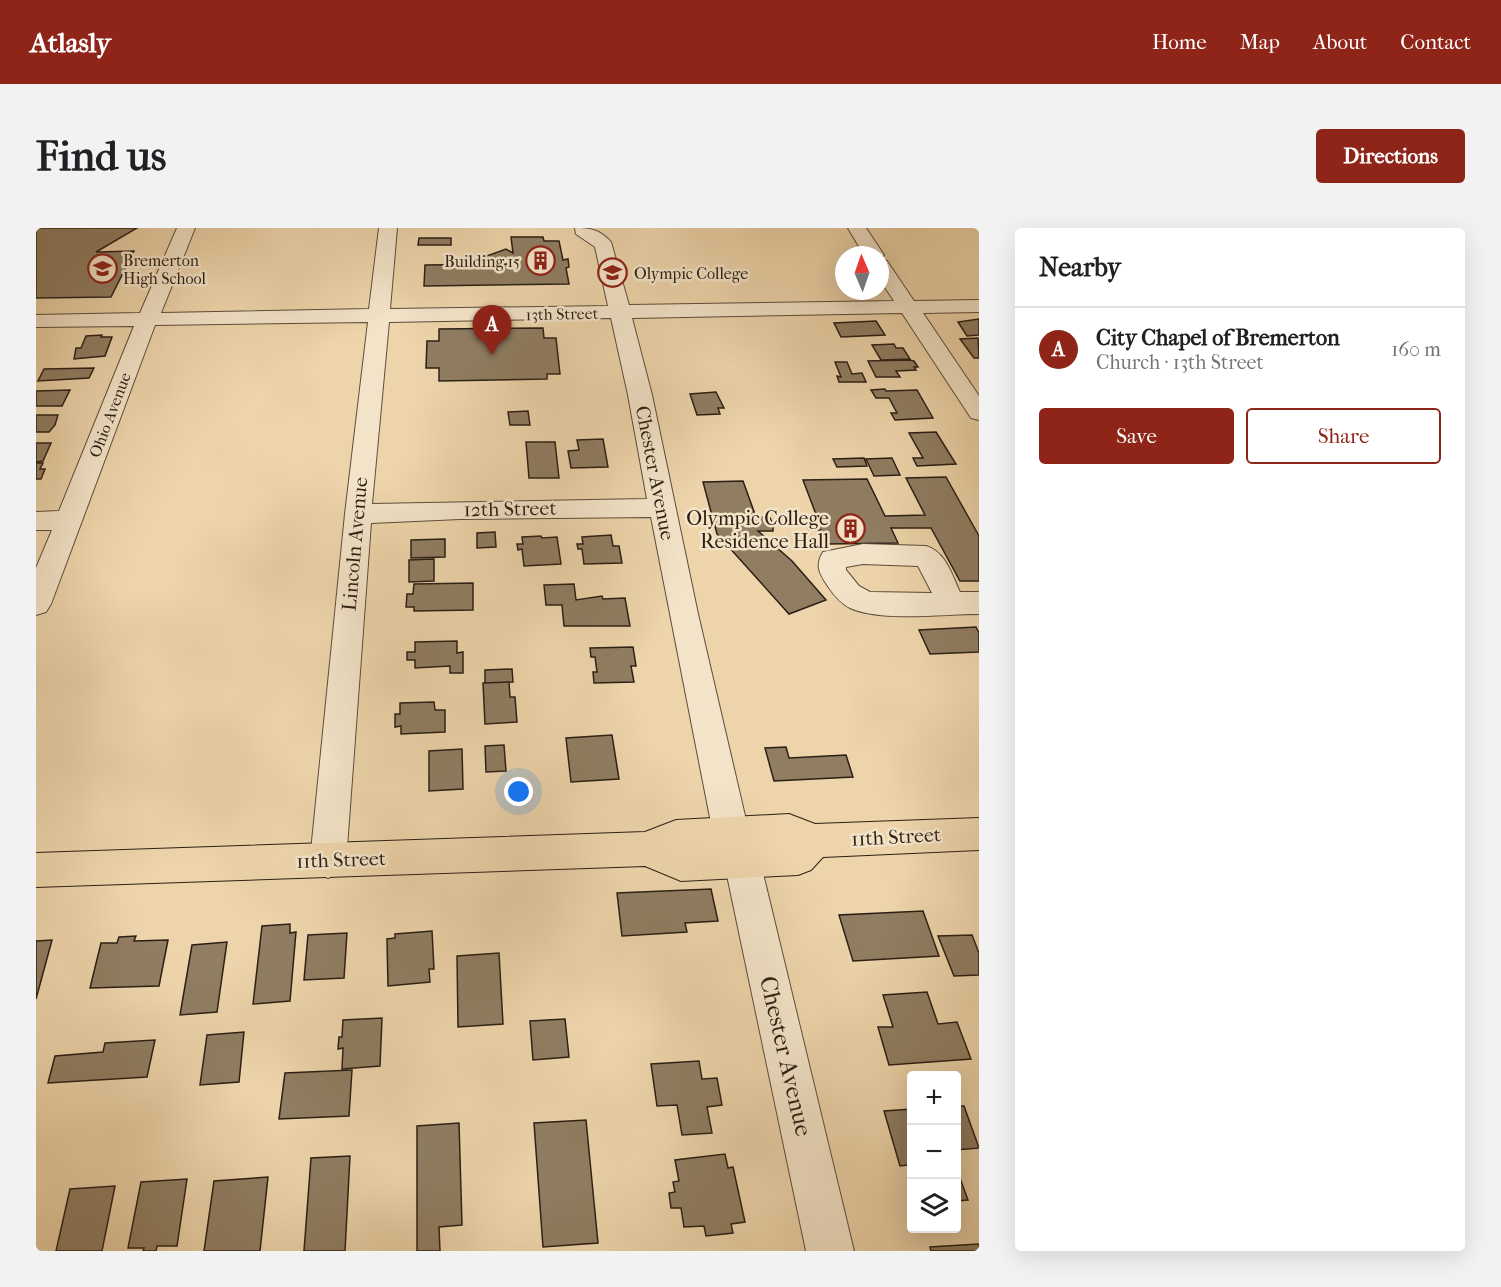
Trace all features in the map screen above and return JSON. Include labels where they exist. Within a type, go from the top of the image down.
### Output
[{"type":"main road","name":"11th Street","points":[[36,870],[646,849],[681,864],[736,847],[798,858],[814,841],[979,834]]},
{"type":"street","name":"Ohio Avenue","points":[[36,604],[147,320],[186,228]]},
{"type":"street","points":[[857,228],[868,246]]},
{"type":"street","name":"Chester Avenue","points":[[583,230],[597,238],[604,246],[640,395],[661,507],[736,847],[830,1251]]},
{"type":"street","name":"Lincoln Avenue","points":[[328,861],[377,317],[379,237]]},
{"type":"street","points":[[889,279],[906,306],[970,387],[979,413]]},
{"type":"street","name":"13th Street","points":[[36,321],[979,306]]},
{"type":"street","name":"12th Street","points":[[358,514],[661,507]]},
{"type":"street","points":[[36,521],[69,520]]},
{"type":"street","points":[[863,554],[927,556],[965,603],[874,604],[859,601],[845,590],[832,571],[833,559],[863,554]]},
{"type":"building","name":"Bremerton High School","points":[[36,228],[137,228],[96,252],[134,251],[111,297],[36,298]]},
{"type":"building","name":"Building 15","points":[[511,237],[543,237],[544,241],[559,241],[563,260],[568,259],[569,267],[566,268],[569,284],[424,286],[425,265],[514,264],[513,258],[490,263],[484,257],[506,249],[513,253]]},
{"type":"building","points":[[419,238],[451,238],[451,245],[418,245]]},
{"type":"building","points":[[979,319],[979,335],[967,336],[958,322]]},
{"type":"building","points":[[876,321],[885,335],[841,337],[834,323]]},
{"type":"building","points":[[543,328],[544,338],[556,338],[560,374],[547,374],[547,379],[439,381],[439,368],[426,368],[427,341],[439,341],[439,329]]},
{"type":"building","points":[[102,335],[101,337],[112,337],[105,356],[74,359],[76,348],[81,348],[86,336]]},
{"type":"building","points":[[978,338],[979,358],[974,358],[960,339]]},
{"type":"building","points":[[894,344],[896,348],[903,348],[910,359],[881,360],[872,345]]},
{"type":"building","points":[[868,361],[914,361],[918,367],[914,367],[916,370],[896,371],[900,377],[876,377]]},
{"type":"building","points":[[835,362],[847,362],[852,374],[862,373],[866,382],[839,382],[837,376],[841,377]]},
{"type":"building","points":[[94,368],[89,378],[38,381],[44,369]]},
{"type":"building","points":[[885,389],[886,391],[917,390],[933,418],[895,420],[891,413],[897,413],[889,398],[876,398],[871,390]]},
{"type":"building","points":[[70,390],[62,406],[36,406],[36,391]]},
{"type":"building","points":[[716,392],[724,408],[718,408],[720,414],[697,415],[690,394]]},
{"type":"building","points":[[528,411],[530,425],[510,425],[508,412]]},
{"type":"building","points":[[36,415],[58,415],[55,425],[49,432],[36,432]]},
{"type":"building","points":[[936,432],[956,464],[917,466],[913,458],[923,458],[909,433]]},
{"type":"building","points":[[603,439],[608,467],[571,468],[568,451],[579,450],[577,440]]},
{"type":"building","points":[[526,442],[555,442],[559,478],[529,478]]},
{"type":"building","points":[[36,443],[51,443],[43,461],[36,462]]},
{"type":"building","points":[[864,458],[867,466],[837,467],[833,459]]},
{"type":"building","points":[[892,458],[900,475],[874,476],[866,459]]},
{"type":"building","points":[[36,463],[43,463],[40,469],[45,469],[41,479],[36,479]]},
{"type":"building","name":"Olympic College Residence Hall","points":[[946,477],[979,536],[979,581],[960,581],[931,528],[891,528],[898,543],[828,544],[821,530],[809,530],[803,517],[817,517],[803,480],[867,479],[885,516],[925,515],[906,478]]},
{"type":"building","name":"Olympic College Residence Hall","points":[[743,481],[756,517],[770,518],[773,525],[773,531],[758,531],[792,561],[826,600],[789,614],[717,534],[703,482]]},
{"type":"building","points":[[495,532],[496,547],[477,548],[477,533]]},
{"type":"building","points":[[611,535],[613,546],[619,546],[622,563],[584,564],[582,549],[578,549],[577,544],[583,544],[582,537]]},
{"type":"building","points":[[541,536],[542,538],[557,537],[561,564],[524,566],[522,549],[518,550],[517,544],[523,544],[522,537]]},
{"type":"building","points":[[445,539],[445,557],[411,558],[411,540]]},
{"type":"building","points":[[434,559],[434,581],[409,582],[409,560]]},
{"type":"building","points":[[473,583],[473,610],[414,611],[414,607],[406,607],[407,594],[413,594],[414,584]]},
{"type":"building","points":[[574,584],[576,600],[602,596],[603,599],[625,598],[630,626],[564,626],[562,605],[546,605],[544,585]]},
{"type":"building","points":[[976,627],[979,633],[979,652],[930,654],[919,630]]},
{"type":"building","points":[[457,641],[457,653],[463,652],[463,673],[450,673],[450,666],[415,668],[415,660],[407,660],[407,652],[415,652],[415,642]]},
{"type":"building","points":[[633,647],[636,666],[631,666],[634,682],[594,683],[593,672],[597,672],[595,657],[591,657],[590,648]]},
{"type":"building","points":[[512,669],[513,682],[485,683],[485,670]]},
{"type":"building","points":[[509,682],[510,697],[515,697],[517,722],[485,724],[483,683]]},
{"type":"building","points":[[434,702],[435,710],[445,710],[445,732],[401,734],[401,726],[395,727],[395,714],[400,714],[400,703]]},
{"type":"building","points":[[612,735],[619,779],[571,782],[566,738]]},
{"type":"building","points":[[504,745],[506,771],[486,772],[485,746]]},
{"type":"building","points":[[786,747],[789,758],[846,755],[853,777],[774,781],[765,748]]},
{"type":"building","points":[[462,749],[463,789],[429,791],[429,751]]},
{"type":"building","points":[[711,889],[718,921],[685,923],[687,932],[622,936],[617,893]]},
{"type":"building","points":[[923,911],[939,956],[853,961],[839,915]]},
{"type":"building","points":[[290,924],[290,933],[296,932],[290,1001],[253,1004],[262,926]]},
{"type":"building","points":[[432,931],[434,969],[429,969],[430,982],[388,986],[387,939],[395,938],[395,934]]},
{"type":"building","points":[[347,933],[344,978],[304,980],[308,935]]},
{"type":"building","points":[[972,935],[979,953],[979,975],[954,976],[938,936]]},
{"type":"building","points":[[136,936],[134,941],[168,940],[159,986],[90,988],[101,943],[117,943],[119,937]]},
{"type":"building","points":[[52,940],[36,999],[36,941]]},
{"type":"building","points":[[227,942],[217,1012],[180,1015],[192,945]]},
{"type":"building","points":[[499,953],[503,1024],[458,1027],[457,956]]},
{"type":"building","points":[[927,992],[938,1024],[957,1022],[971,1059],[889,1065],[878,1027],[893,1027],[883,995]]},
{"type":"building","points":[[382,1018],[380,1066],[342,1069],[343,1048],[338,1049],[339,1037],[342,1037],[343,1020]]},
{"type":"building","points":[[565,1019],[569,1057],[533,1060],[530,1021]]},
{"type":"building","points":[[244,1032],[239,1082],[200,1085],[207,1035]]},
{"type":"building","points":[[155,1040],[147,1077],[48,1083],[55,1056],[103,1052],[105,1043]]},
{"type":"building","points":[[699,1061],[702,1079],[717,1078],[722,1105],[707,1107],[712,1133],[682,1135],[677,1105],[657,1106],[651,1064]]},
{"type":"building","points":[[352,1070],[349,1116],[279,1119],[285,1073]]},
{"type":"building","points":[[961,1106],[964,1106],[979,1148],[961,1150]]},
{"type":"building","points":[[907,1109],[907,1165],[900,1166],[884,1111]]},
{"type":"building","points":[[586,1120],[598,1243],[543,1247],[534,1123]]},
{"type":"building","points":[[459,1123],[462,1225],[439,1227],[440,1251],[417,1251],[417,1126]]},
{"type":"building","points":[[725,1154],[728,1168],[733,1167],[745,1222],[731,1224],[733,1233],[706,1236],[704,1226],[684,1227],[681,1208],[671,1208],[669,1193],[675,1192],[673,1182],[679,1181],[675,1160]]},
{"type":"building","points":[[350,1156],[345,1251],[304,1251],[311,1158]]},
{"type":"building","points":[[268,1177],[260,1251],[204,1251],[214,1181]]},
{"type":"building","points":[[187,1179],[177,1246],[157,1246],[156,1251],[128,1248],[141,1182]]},
{"type":"building","points":[[961,1181],[968,1200],[961,1201]]},
{"type":"building","points":[[115,1186],[102,1251],[56,1251],[70,1189]]},
{"type":"building","points":[[979,1244],[979,1251],[931,1251],[930,1247]]},
{"type":"place","name":"Building 15","points":[[541,261]]},
{"type":"place","name":"Bremerton High School","points":[[102,269]]},
{"type":"place","name":"Olympic College","points":[[613,273]]},
{"type":"place","name":"City Chapel of Bremerton","points":[[492,355]]},
{"type":"place","name":"Olympic College Residence Hall","points":[[850,529]]}]
